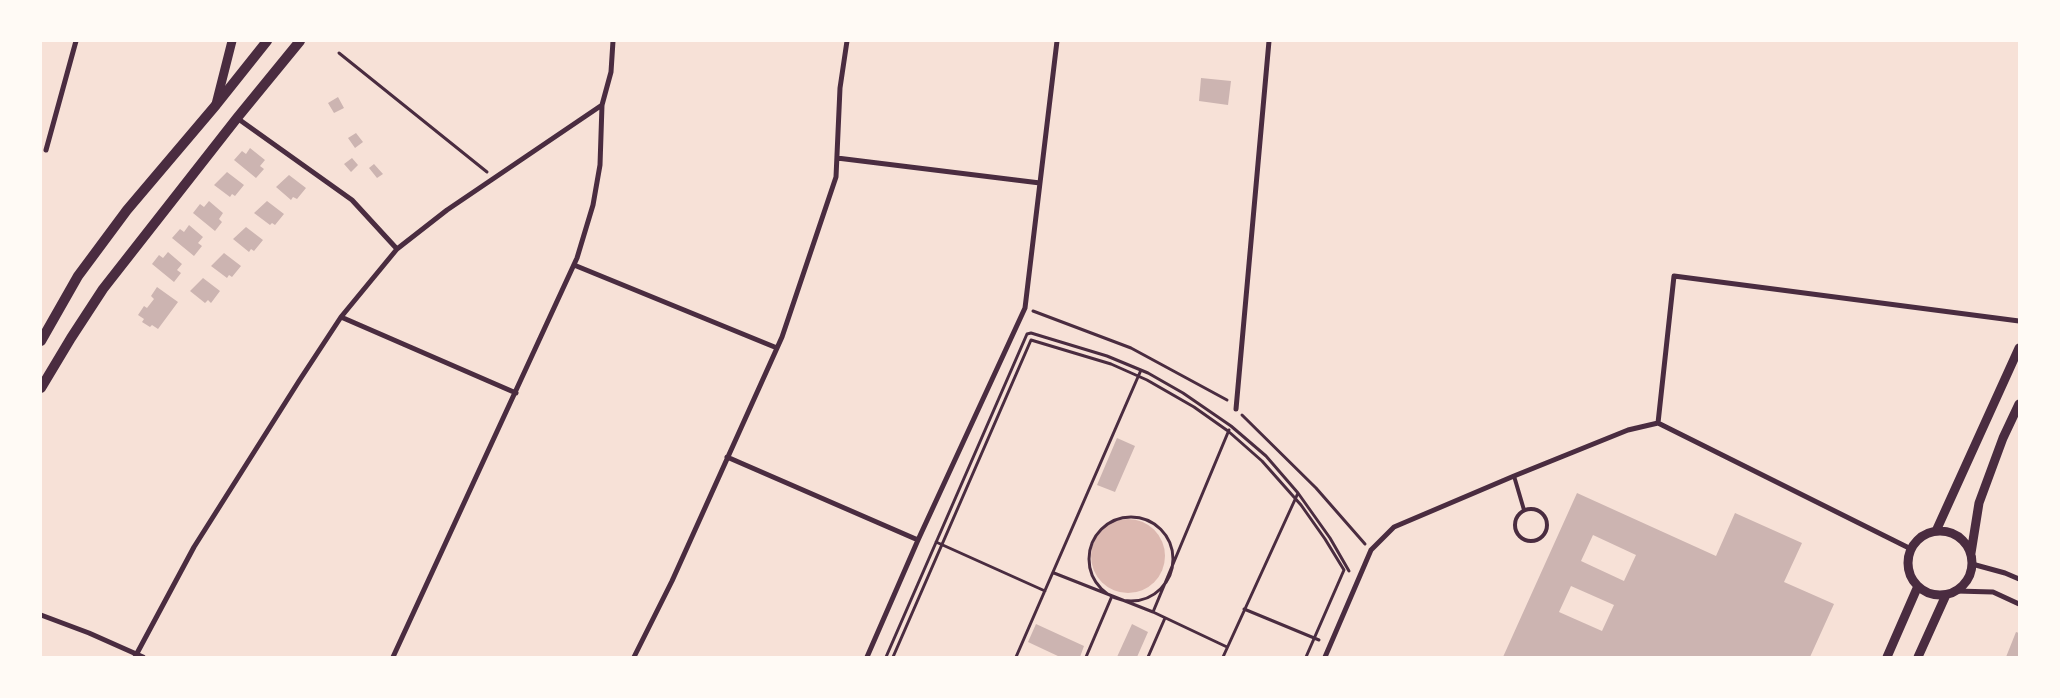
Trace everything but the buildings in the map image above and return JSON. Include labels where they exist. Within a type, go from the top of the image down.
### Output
[{"type":"main road","points":[[41,341],[78,276],[127,210],[216,105],[267,41]]},
{"type":"main road","points":[[41,388],[103,289],[300,41]]},
{"type":"street","points":[[46,150],[76,41]]},
{"type":"street","points":[[216,105],[232,41]]},
{"type":"street","points":[[393,657],[574,265],[593,205],[600,165],[602,105],[611,72],[613,41]]},
{"type":"street","points":[[634,657],[672,581],[777,348],[836,177],[840,88],[847,41]]},
{"type":"street","points":[[867,657],[918,540],[1025,308],[1057,41]]},
{"type":"street","points":[[1236,410],[1269,41]]},
{"type":"street","points":[[136,655],[194,547],[341,317],[397,248],[447,210],[602,105]]},
{"type":"street","points":[[237,118],[352,200],[397,248]]},
{"type":"street","points":[[837,158],[1040,183]]},
{"type":"street","points":[[574,265],[777,348]]},
{"type":"street","points":[[1658,423],[1674,276],[2019,322]]},
{"type":"street","points":[[341,317],[516,393]]},
{"type":"street","points":[[1936,531],[2019,348]]},
{"type":"street","points":[[1971,553],[1966,543],[1958,536],[1947,531],[1936,531],[1922,537],[1911,549],[1908,558],[1908,569],[1918,586],[1926,592],[1936,595],[1946,595],[1956,591],[1964,584],[1970,575],[1971,553],[1979,503],[2003,438],[2019,404]]},
{"type":"street","points":[[1325,657],[1371,550],[1394,527],[1628,430],[1658,423],[1911,549]]},
{"type":"street","points":[[727,457],[918,540]]},
{"type":"street","points":[[1972,564],[2019,579]]},
{"type":"street","points":[[1887,657],[1918,586]]},
{"type":"street","points":[[1956,591],[1993,592],[2019,604]]},
{"type":"street","points":[[1918,657],[1946,595]]},
{"type":"street","points":[[41,615],[143,657]]},
{"type":"lane","points":[[1514,476],[1524,510]]},
{"type":"lane","points":[[1534,509],[1546,518],[1546,529],[1540,537],[1525,540],[1517,533],[1515,522],[1524,510],[1534,509]]},
{"type":"path","points":[[339,53],[485,168]]},
{"type":"path","points":[[1025,308],[1130,348],[1226,400],[1316,488],[1371,550]]},
{"type":"path","points":[[886,657],[1027,334],[1031,333],[1108,356],[1142,370],[1183,393],[1230,426],[1266,456],[1298,493],[1350,570]]},
{"type":"path","points":[[893,657],[1031,340],[1080,353],[1139,376],[1194,407],[1228,431],[1262,461],[1296,498],[1326,539],[1344,570],[1306,657]]},
{"type":"path","points":[[1016,657],[1142,370]]},
{"type":"path","points":[[1152,612],[1170,573],[1230,426]]},
{"type":"path","points":[[1223,657],[1298,493]]},
{"type":"path","points":[[1128,517],[1148,520],[1164,533],[1172,552],[1170,573],[1159,590],[1151,596],[1132,601],[1112,596],[1103,591],[1092,575],[1089,555],[1091,545],[1102,528],[1118,519],[1128,517]]},
{"type":"path","points":[[936,542],[1046,591]]},
{"type":"path","points":[[1054,573],[1152,612],[1227,647]]},
{"type":"path","points":[[1086,657],[1112,596]]},
{"type":"path","points":[[1244,609],[1319,640]]},
{"type":"path","points":[[1148,657],[1165,618]]},
{"type":"shaded area","points":[[1128,519],[1142,522],[1154,530],[1162,542],[1165,556],[1162,570],[1154,582],[1142,590],[1128,593],[1114,590],[1102,582],[1094,570],[1091,556],[1094,542],[1102,530],[1114,522]]}]
